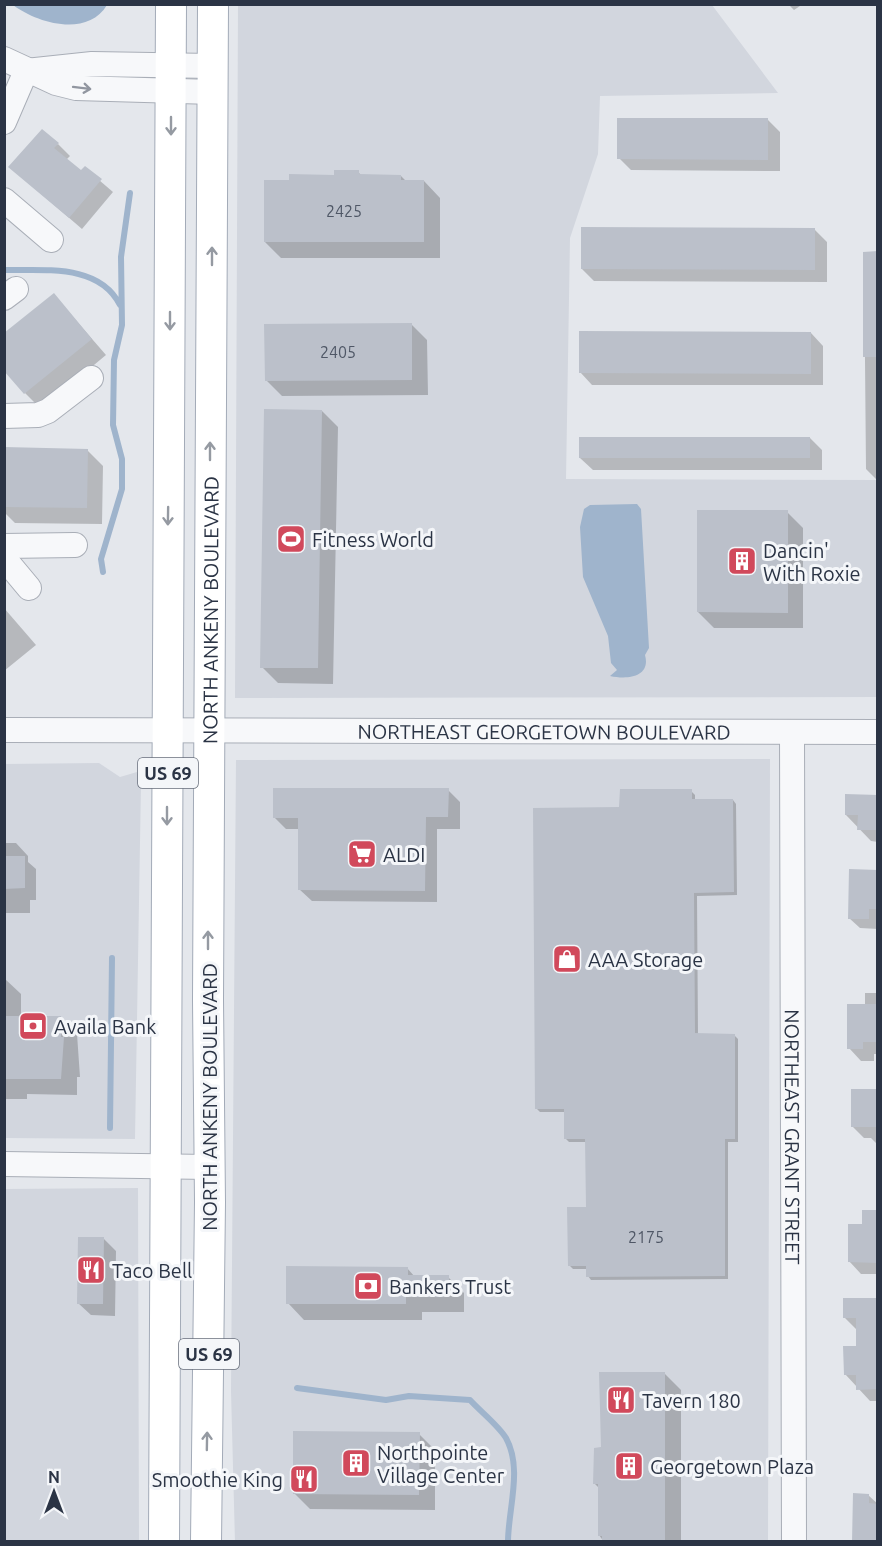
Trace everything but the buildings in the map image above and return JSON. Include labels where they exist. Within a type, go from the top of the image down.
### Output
[{"type":"main road","name":"US 69","points":[[164,1542],[171,4]]},
{"type":"main road","name":"NORTH ANKENY BOULEVARD","points":[[206,1542],[213,4]]},
{"type":"street","points":[[4,59],[26,71],[65,65],[172,78],[213,79]]},
{"type":"street","points":[[4,122],[26,71]]},
{"type":"street","points":[[4,200],[51,240]]},
{"type":"street","points":[[4,416],[38,415],[48,411],[91,378]]},
{"type":"street","points":[[4,546],[75,545]]},
{"type":"street","points":[[4,558],[29,588]]},
{"type":"street","name":"NORTHEAST GEORGETOWN BOULEVARD","points":[[4,730],[878,732]]},
{"type":"street","name":"NORTHEAST GRANT STREET","points":[[792,732],[794,1542]]},
{"type":"street","points":[[4,1164],[209,1167]]},
{"type":"shaded area","points":[[238,5],[712,5],[778,93],[600,96],[598,154],[570,238],[566,479],[877,480],[877,697],[235,698]]},
{"type":"shaded area","points":[[770,759],[768,1541],[235,1542],[231,1391],[236,760]]},
{"type":"shaded area","points":[[99,763],[120,777],[137,772],[141,783],[135,1139],[5,1138],[4,764]]},
{"type":"shaded area","points":[[138,1188],[139,1541],[5,1541],[4,1189]]},
{"type":"water","points":[[13,5],[107,5],[98,15],[87,21],[62,24],[35,17]]},
{"type":"water","points":[[637,504],[641,509],[649,648],[645,655],[645,668],[636,675],[624,678],[610,676],[617,670],[611,663],[608,636],[583,577],[580,527],[584,509],[590,505]]},
{"type":"waterway","points":[[103,572],[101,559],[122,489],[122,459],[113,425],[114,360],[122,325],[121,257],[130,193]]},
{"type":"waterway","points":[[4,270],[53,270],[85,276],[111,291],[120,305]]},
{"type":"waterway","points":[[110,1128],[112,958]]},
{"type":"waterway","points":[[297,1388],[386,1400],[409,1396],[470,1400],[503,1433],[511,1450],[514,1476],[508,1542]]},
{"type":"place","name":"Fitness World","points":[[291,539]]},
{"type":"place","name":"Dancin' With Roxie","points":[[742,561]]},
{"type":"place","name":"ALDI","points":[[362,854]]},
{"type":"place","name":"AAA Storage","points":[[567,959]]},
{"type":"place","name":"Availa Bank","points":[[33,1026]]},
{"type":"place","name":"Taco Bell","points":[[91,1270]]},
{"type":"place","name":"Bankers Trust","points":[[368,1286]]},
{"type":"place","name":"Tavern 180","points":[[621,1400]]},
{"type":"place","name":"Northpointe Village Center","points":[[356,1463]]},
{"type":"place","name":"Georgetown Plaza","points":[[629,1466]]},
{"type":"place","name":"Smoothie King","points":[[304,1479]]}]
